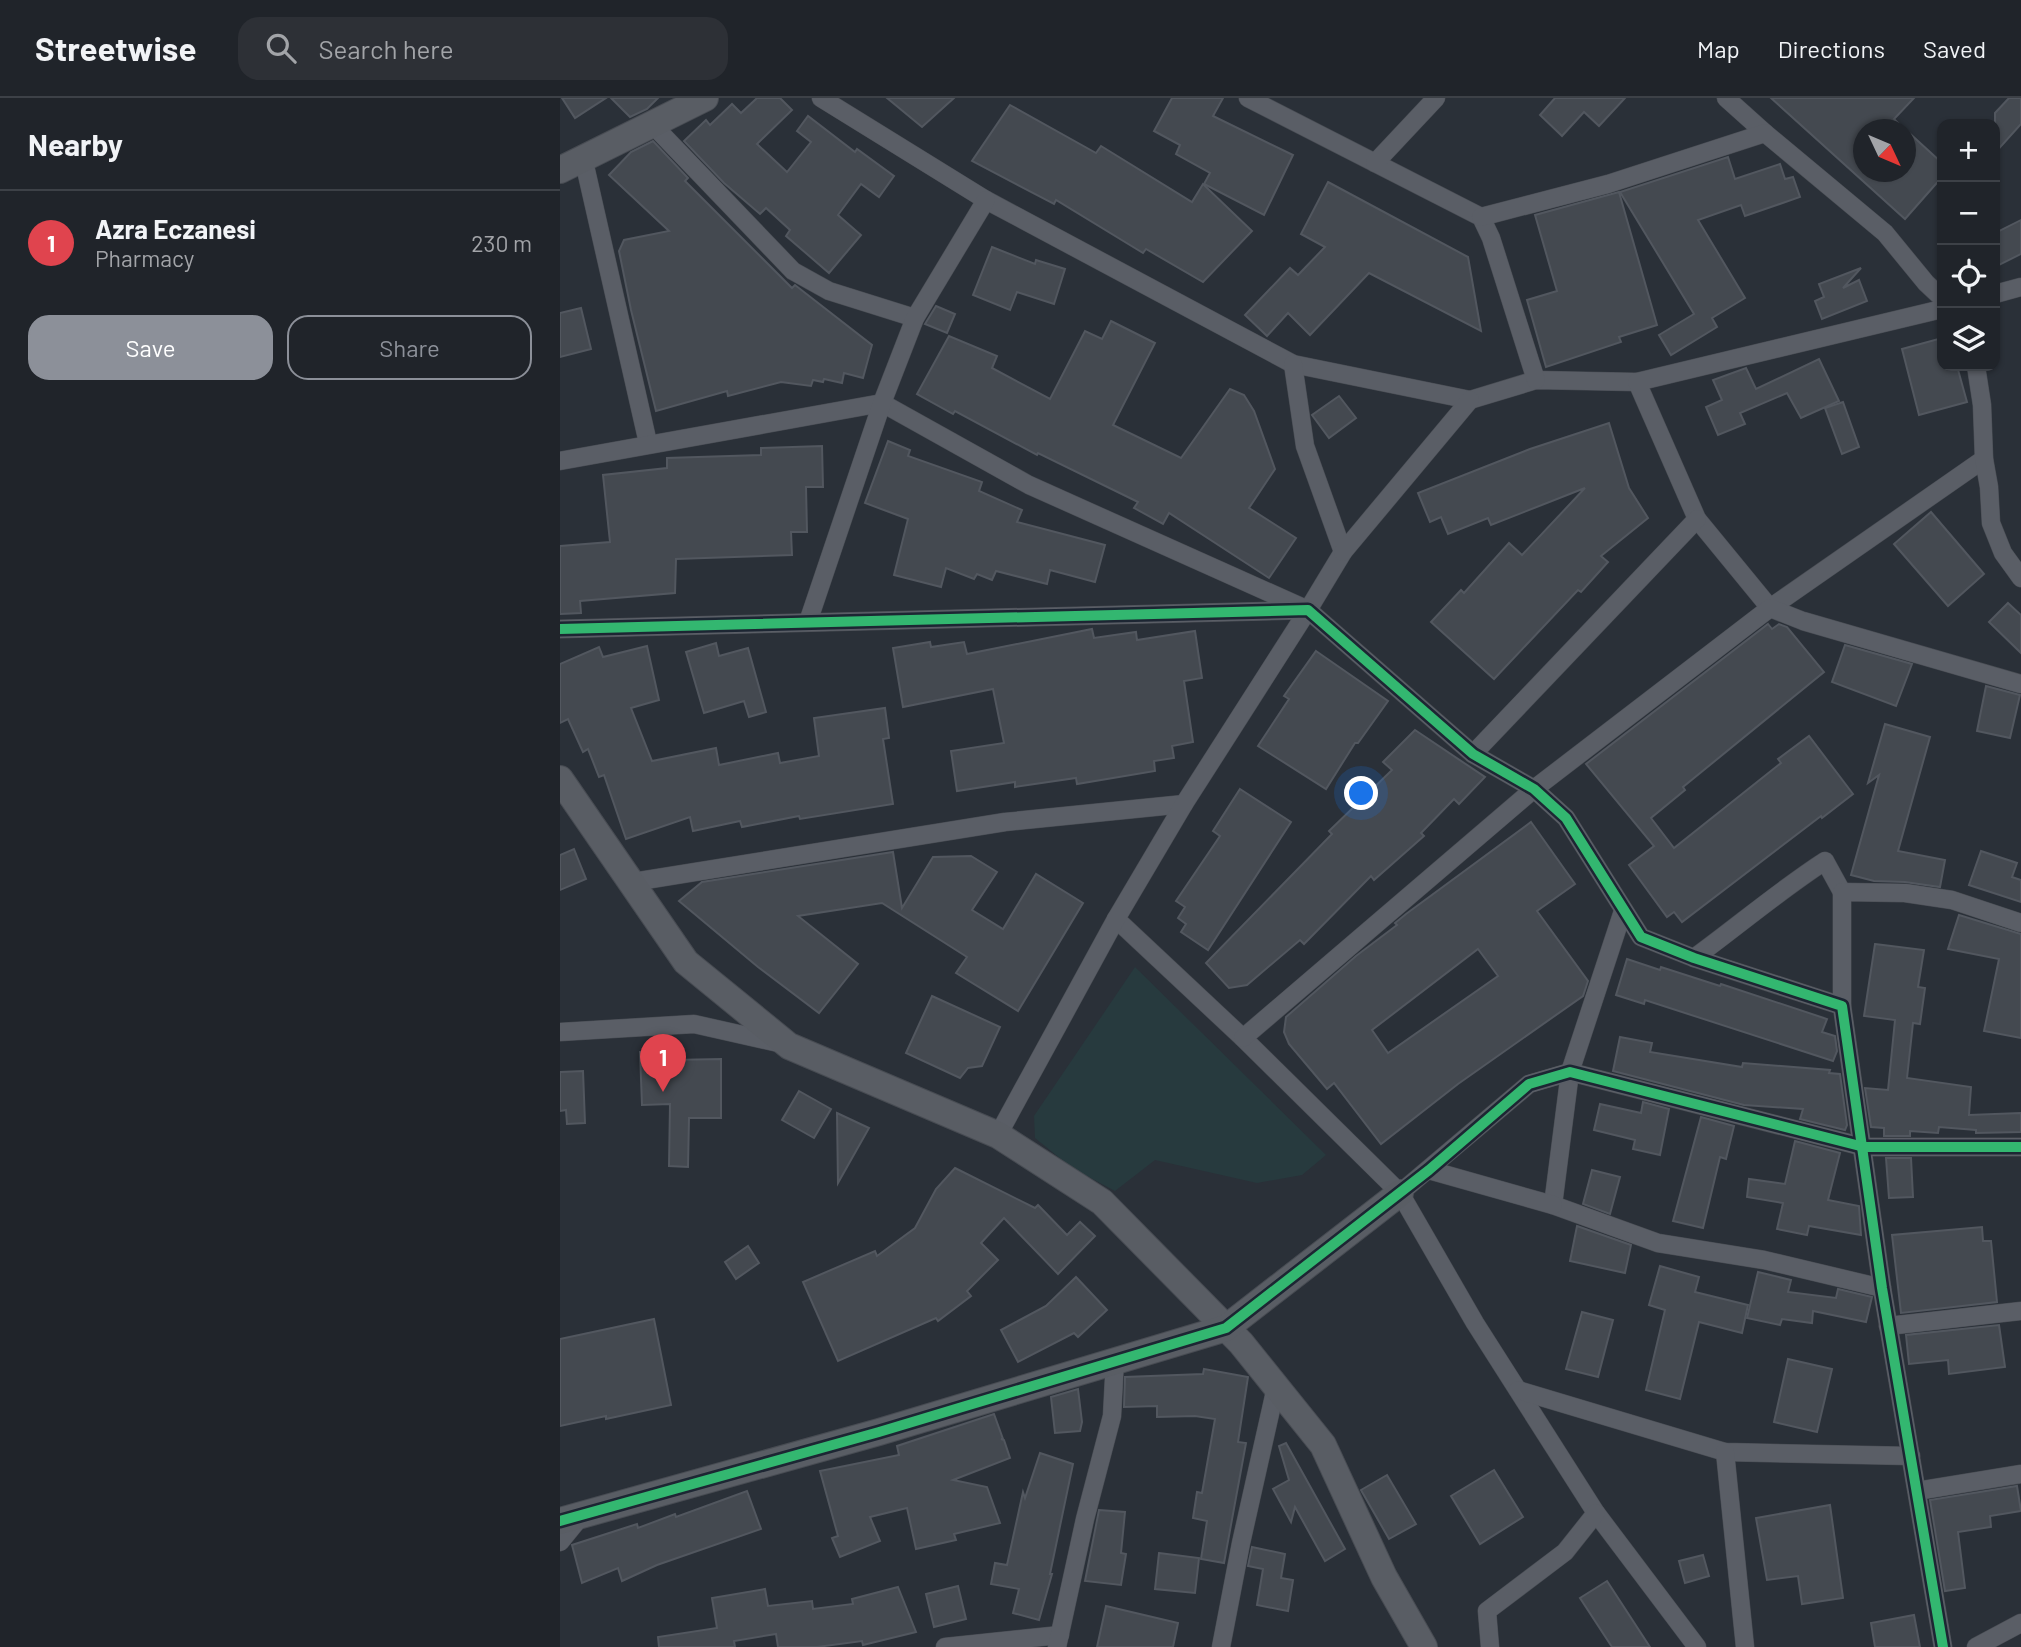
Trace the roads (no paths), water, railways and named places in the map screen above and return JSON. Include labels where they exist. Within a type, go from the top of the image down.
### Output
[{"type":"street","points":[[648,443],[568,164],[705,98]]},
{"type":"street","points":[[821,98],[986,200],[1293,364],[1470,400],[1536,380],[1637,382],[1937,310]]},
{"type":"street","points":[[1248,98],[1481,217],[1491,238],[1536,380]]},
{"type":"street","points":[[1375,163],[1436,98]]},
{"type":"street","points":[[1726,98],[1885,233],[1937,293]]},
{"type":"street","points":[[652,124],[793,271],[829,291],[915,318]]},
{"type":"street","points":[[1481,217],[1608,184],[1765,133]]},
{"type":"street","points":[[808,622],[882,403],[915,318],[986,200]]},
{"type":"street","points":[[2000,293],[2021,287]]},
{"type":"street","points":[[1293,364],[1305,446],[1343,552]]},
{"type":"street","points":[[1977,371],[1982,405],[1983,459],[1989,486],[1992,523],[2003,553],[2021,578]]},
{"type":"street","points":[[1637,382],[1697,519],[1770,608],[1815,625],[2021,684]]},
{"type":"street","points":[[998,1135],[1116,919],[1184,804],[1343,552],[1470,400]]},
{"type":"street","points":[[560,460],[882,403],[1029,485],[1308,610],[1473,754],[1534,789],[1566,818],[1641,937],[1694,958],[1843,1006]]},
{"type":"street","points":[[1243,1038],[1534,789],[1770,608],[1983,459]]},
{"type":"street","points":[[1473,754],[1697,519]]},
{"type":"street","points":[[560,629],[1308,610]]},
{"type":"street","points":[[560,779],[686,962],[789,1045]]},
{"type":"street","points":[[633,883],[1006,822],[1184,804]]},
{"type":"street","points":[[1694,958],[1768,904],[1797,879],[1825,861],[1842,892],[1843,1006],[1888,1326],[1944,1647]]},
{"type":"street","points":[[1842,892],[1905,893],[1952,900],[2021,923]]},
{"type":"street","points":[[1553,1205],[1570,1073],[1623,911]]},
{"type":"street","points":[[1116,919],[1243,1038],[1400,1193],[1475,1323],[1596,1513],[1697,1647]]},
{"type":"street","points":[[560,1032],[694,1024],[789,1045],[998,1135],[1102,1202],[1226,1328],[1323,1446],[1384,1577],[1424,1647]]},
{"type":"street","points":[[560,1542],[572,1517],[878,1432],[1226,1328],[1429,1170],[1529,1084],[1570,1073],[1864,1147],[2021,1147]]},
{"type":"street","points":[[1429,1170],[1553,1205],[1658,1243],[1764,1260],[1882,1287]]},
{"type":"street","points":[[1888,1326],[2021,1311]]},
{"type":"street","points":[[944,1647],[1058,1641],[1085,1519],[1112,1416],[1115,1359]]},
{"type":"street","points":[[1221,1647],[1276,1387]]},
{"type":"street","points":[[1518,1390],[1725,1452],[1911,1456]]},
{"type":"street","points":[[1725,1452],[1745,1647]]},
{"type":"street","points":[[1917,1491],[2021,1474]]},
{"type":"street","points":[[1490,1647],[1487,1611],[1564,1552],[1596,1513]]},
{"type":"street","points":[[1976,1647],[2021,1623]]},
{"type":"place","name":"Azra Eczanesi","points":[[663,1092]]}]
